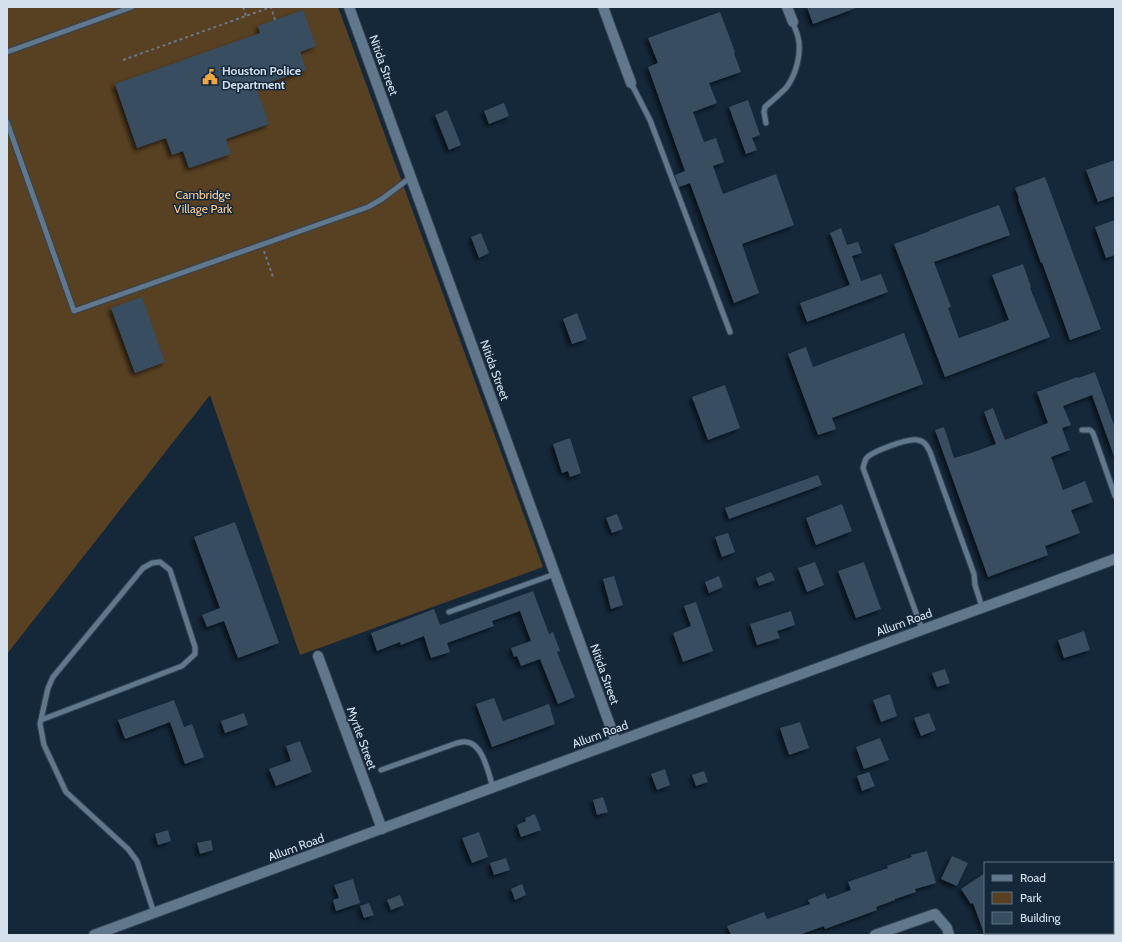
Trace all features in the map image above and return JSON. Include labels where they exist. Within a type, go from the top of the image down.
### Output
[{"type":"street","name":"Nitida Street","points":[[349,7],[616,742]]},
{"type":"street","points":[[603,7],[631,83]]},
{"type":"street","points":[[787,7],[792,22]]},
{"type":"street","name":"Allum Road","points":[[94,935],[1115,559]]},
{"type":"street","name":"Myrtle Street","points":[[318,656],[382,829]]},
{"type":"street","points":[[875,935],[936,914],[947,928],[949,935]]},
{"type":"lane","points":[[7,52],[132,7]]},
{"type":"lane","points":[[766,123],[764,112],[765,107],[787,86],[793,76],[798,60],[798,37],[792,22]]},
{"type":"lane","points":[[631,83],[650,120],[730,332]]},
{"type":"lane","points":[[7,122],[74,311],[368,207],[382,199],[411,177]]},
{"type":"lane","points":[[1082,430],[1090,430],[1093,433],[1115,496]]},
{"type":"lane","points":[[922,629],[863,468],[865,460],[872,454],[910,440],[918,440],[926,444],[930,452],[974,574],[975,585],[982,607]]},
{"type":"lane","points":[[41,720],[182,666],[195,654],[195,647],[170,570],[160,562],[152,563],[143,568],[53,677],[48,688],[40,724],[44,745],[66,792],[128,850],[137,861],[154,913]]},
{"type":"lane","points":[[450,612],[555,574]]},
{"type":"lane","points":[[381,770],[457,743],[466,742],[473,744],[482,755],[493,788]]},
{"type":"path","points":[[243,7],[246,16]]},
{"type":"path","points":[[123,60],[270,7],[275,20]]},
{"type":"path","points":[[262,245],[273,276]]},
{"type":"green space","name":"Cambridge Village Park","points":[[7,7],[338,7],[543,567],[300,655],[210,395],[7,654]]},
{"type":"building","points":[[807,7],[856,7],[856,8],[813,24]]},
{"type":"building","name":"Houston Police Department","points":[[303,10],[316,46],[300,52],[306,70],[256,87],[269,124],[226,139],[231,154],[189,168],[183,151],[172,155],[166,138],[137,148],[115,84],[260,33],[258,26]]},
{"type":"building","points":[[720,12],[741,72],[709,83],[717,103],[693,112],[704,142],[716,138],[724,162],[713,166],[723,194],[776,174],[794,225],[742,244],[759,293],[734,303],[690,183],[679,187],[675,175],[685,171],[648,67],[658,63],[648,38]]},
{"type":"building","points":[[748,100],[760,135],[752,138],[757,150],[746,154],[729,107]]},
{"type":"building","points":[[504,103],[509,116],[489,124],[484,111]]},
{"type":"building","points":[[447,110],[461,145],[449,150],[435,115]]},
{"type":"building","points":[[1115,160],[1115,196],[1098,202],[1086,170]]},
{"type":"building","points":[[1045,177],[1101,329],[1070,340],[1015,188]]},
{"type":"building","points":[[999,205],[1010,235],[934,262],[951,307],[948,308],[959,338],[1009,320],[992,275],[1023,264],[1031,287],[1030,288],[1050,337],[945,377],[894,244]]},
{"type":"building","points":[[1115,220],[1115,255],[1106,258],[1095,227]]},
{"type":"building","points":[[841,228],[847,245],[858,242],[862,253],[852,256],[861,281],[881,274],[888,292],[807,322],[800,303],[850,285],[830,233]]},
{"type":"building","points":[[481,233],[489,253],[479,258],[471,237]]},
{"type":"building","points":[[142,297],[165,362],[135,373],[111,308]]},
{"type":"building","points":[[577,313],[587,339],[572,344],[563,319]]},
{"type":"building","points":[[904,333],[923,384],[832,418],[836,429],[818,435],[788,354],[806,347],[813,367]]},
{"type":"building","points":[[1095,372],[1115,428],[1115,455],[1114,456],[1092,395],[1063,406],[1071,425],[1062,428],[1070,450],[1051,457],[1063,490],[1085,481],[1093,502],[1071,510],[1080,533],[1045,546],[1048,555],[988,577],[935,430],[944,427],[954,458],[974,452],[996,444],[984,412],[993,408],[1005,440],[1048,423],[1037,392]]},
{"type":"building","points":[[725,385],[740,428],[708,440],[692,397]]},
{"type":"building","points":[[570,438],[581,473],[570,477],[568,471],[562,473],[553,444]]},
{"type":"building","points":[[818,475],[822,485],[729,519],[725,508]]},
{"type":"building","points":[[842,504],[852,531],[816,545],[806,518]]},
{"type":"building","points":[[617,514],[623,529],[612,533],[606,518]]},
{"type":"building","points":[[235,522],[279,643],[238,658],[224,621],[207,627],[202,615],[220,608],[194,537]]},
{"type":"building","points":[[728,533],[735,552],[722,557],[715,537]]},
{"type":"building","points":[[815,562],[824,585],[807,592],[798,568]]},
{"type":"building","points":[[864,562],[881,609],[856,618],[838,571]]},
{"type":"building","points":[[771,572],[775,580],[759,586],[756,578]]},
{"type":"building","points":[[614,576],[623,605],[611,609],[603,579]]},
{"type":"building","points":[[719,576],[723,587],[709,593],[705,582]]},
{"type":"building","points":[[533,591],[549,634],[553,632],[560,651],[557,652],[575,697],[558,704],[540,659],[521,666],[517,656],[514,657],[511,648],[531,641],[520,611],[492,621],[494,626],[447,643],[450,652],[431,658],[424,636],[401,645],[400,642],[377,651],[371,633],[434,609],[440,625]]},
{"type":"building","points":[[696,602],[713,651],[683,662],[673,633],[691,626],[684,606]]},
{"type":"building","points":[[791,611],[795,625],[777,631],[780,638],[757,645],[750,624]]},
{"type":"building","points":[[1084,631],[1090,650],[1064,658],[1058,640]]},
{"type":"building","points":[[945,669],[950,683],[937,687],[932,673]]},
{"type":"building","points":[[890,694],[897,716],[881,722],[873,700]]},
{"type":"building","points":[[494,698],[503,721],[549,704],[555,724],[492,747],[476,704]]},
{"type":"building","points":[[174,700],[184,727],[192,724],[204,757],[185,764],[170,722],[125,739],[118,720]]},
{"type":"building","points":[[244,713],[248,725],[225,733],[221,721]]},
{"type":"building","points":[[929,713],[936,730],[921,736],[914,718]]},
{"type":"building","points":[[800,722],[809,748],[789,755],[780,728]]},
{"type":"building","points":[[880,738],[889,760],[864,769],[856,747]]},
{"type":"building","points":[[300,741],[312,772],[276,786],[269,769],[291,761],[286,746]]},
{"type":"building","points":[[665,769],[670,785],[657,790],[651,774]]},
{"type":"building","points":[[704,771],[708,782],[696,786],[692,775]]},
{"type":"building","points":[[869,772],[875,786],[862,791],[857,776]]},
{"type":"building","points":[[603,797],[608,812],[597,815],[593,800]]},
{"type":"building","points":[[535,814],[541,830],[521,837],[517,825],[526,821],[525,818]]},
{"type":"building","points":[[168,830],[171,841],[158,845],[155,834]]},
{"type":"building","points":[[479,832],[488,857],[472,863],[462,838]]},
{"type":"building","points":[[211,840],[213,850],[200,854],[197,843]]},
{"type":"building","points":[[927,851],[936,883],[915,889],[916,892],[876,907],[877,910],[825,929],[824,926],[799,935],[731,935],[727,926],[764,912],[767,919],[810,904],[808,900],[825,893],[827,899],[851,890],[848,882],[888,868],[887,866],[912,857],[911,855]]},
{"type":"building","points":[[952,856],[968,863],[957,886],[941,879]]},
{"type":"building","points":[[506,858],[510,870],[494,875],[490,863]]},
{"type":"building","points":[[984,874],[984,933],[973,903],[971,904],[961,889]]},
{"type":"building","points":[[353,879],[360,903],[336,911],[333,900],[339,898],[334,885]]},
{"type":"building","points":[[522,884],[526,895],[515,900],[511,889]]},
{"type":"building","points":[[400,895],[404,905],[391,910],[387,900]]},
{"type":"building","points":[[369,903],[374,915],[364,918],[360,906]]},
{"type":"place","name":"Houston Police Department","points":[[210,77]]}]
